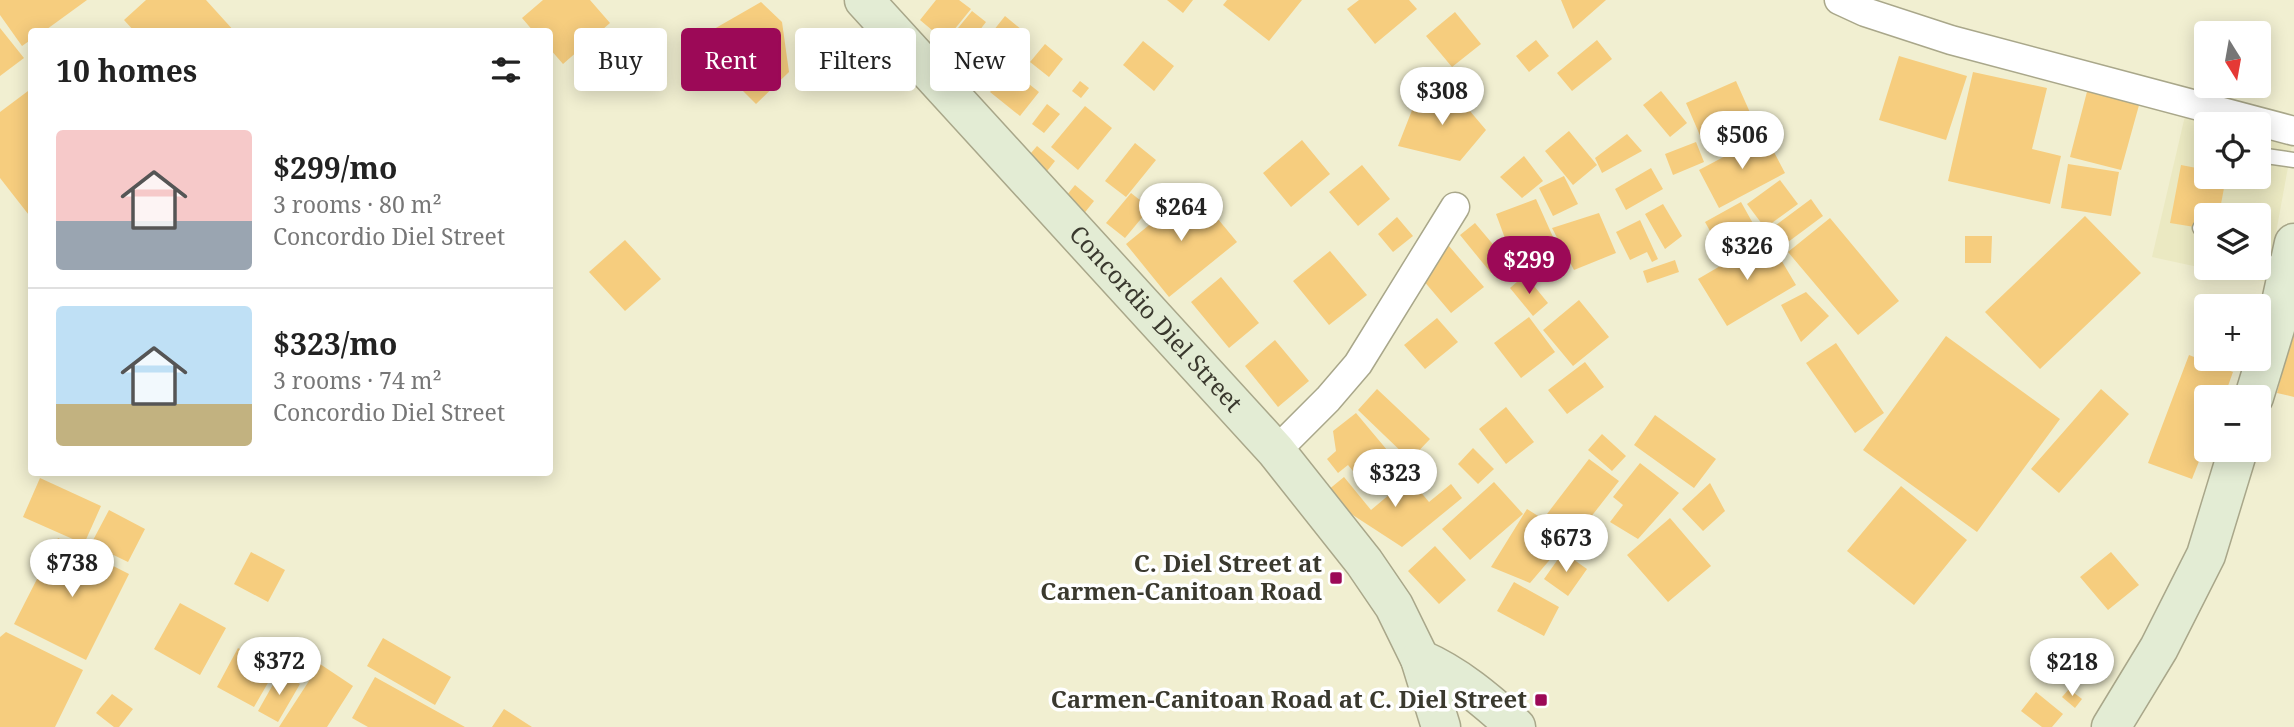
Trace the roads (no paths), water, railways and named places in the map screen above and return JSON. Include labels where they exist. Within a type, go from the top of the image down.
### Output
[{"type":"main road","name":"Concordio Diel Street","points":[[864,0],[1276,451],[1364,562],[1394,607],[1420,659],[1441,727]]},
{"type":"main road","points":[[2258,385],[2276,325],[2281,257]]},
{"type":"main road","points":[[2111,727],[2159,648],[2206,555],[2234,462]]},
{"type":"main road","points":[[1420,659],[1443,669],[1466,684],[1516,727]]},
{"type":"street","points":[[1839,0],[1865,12],[1951,40],[2294,131]]},
{"type":"street","points":[[1276,451],[1328,400],[1358,364],[1455,207]]},
{"type":"lane","points":[[2271,157],[2294,160]]},
{"type":"place","name":"C. Diel Street at Carmen-Canitoan Road","points":[[1336,578]]},
{"type":"place","name":"Carmen-Canitoan Road at C. Diel Street","points":[[1541,700]]}]
